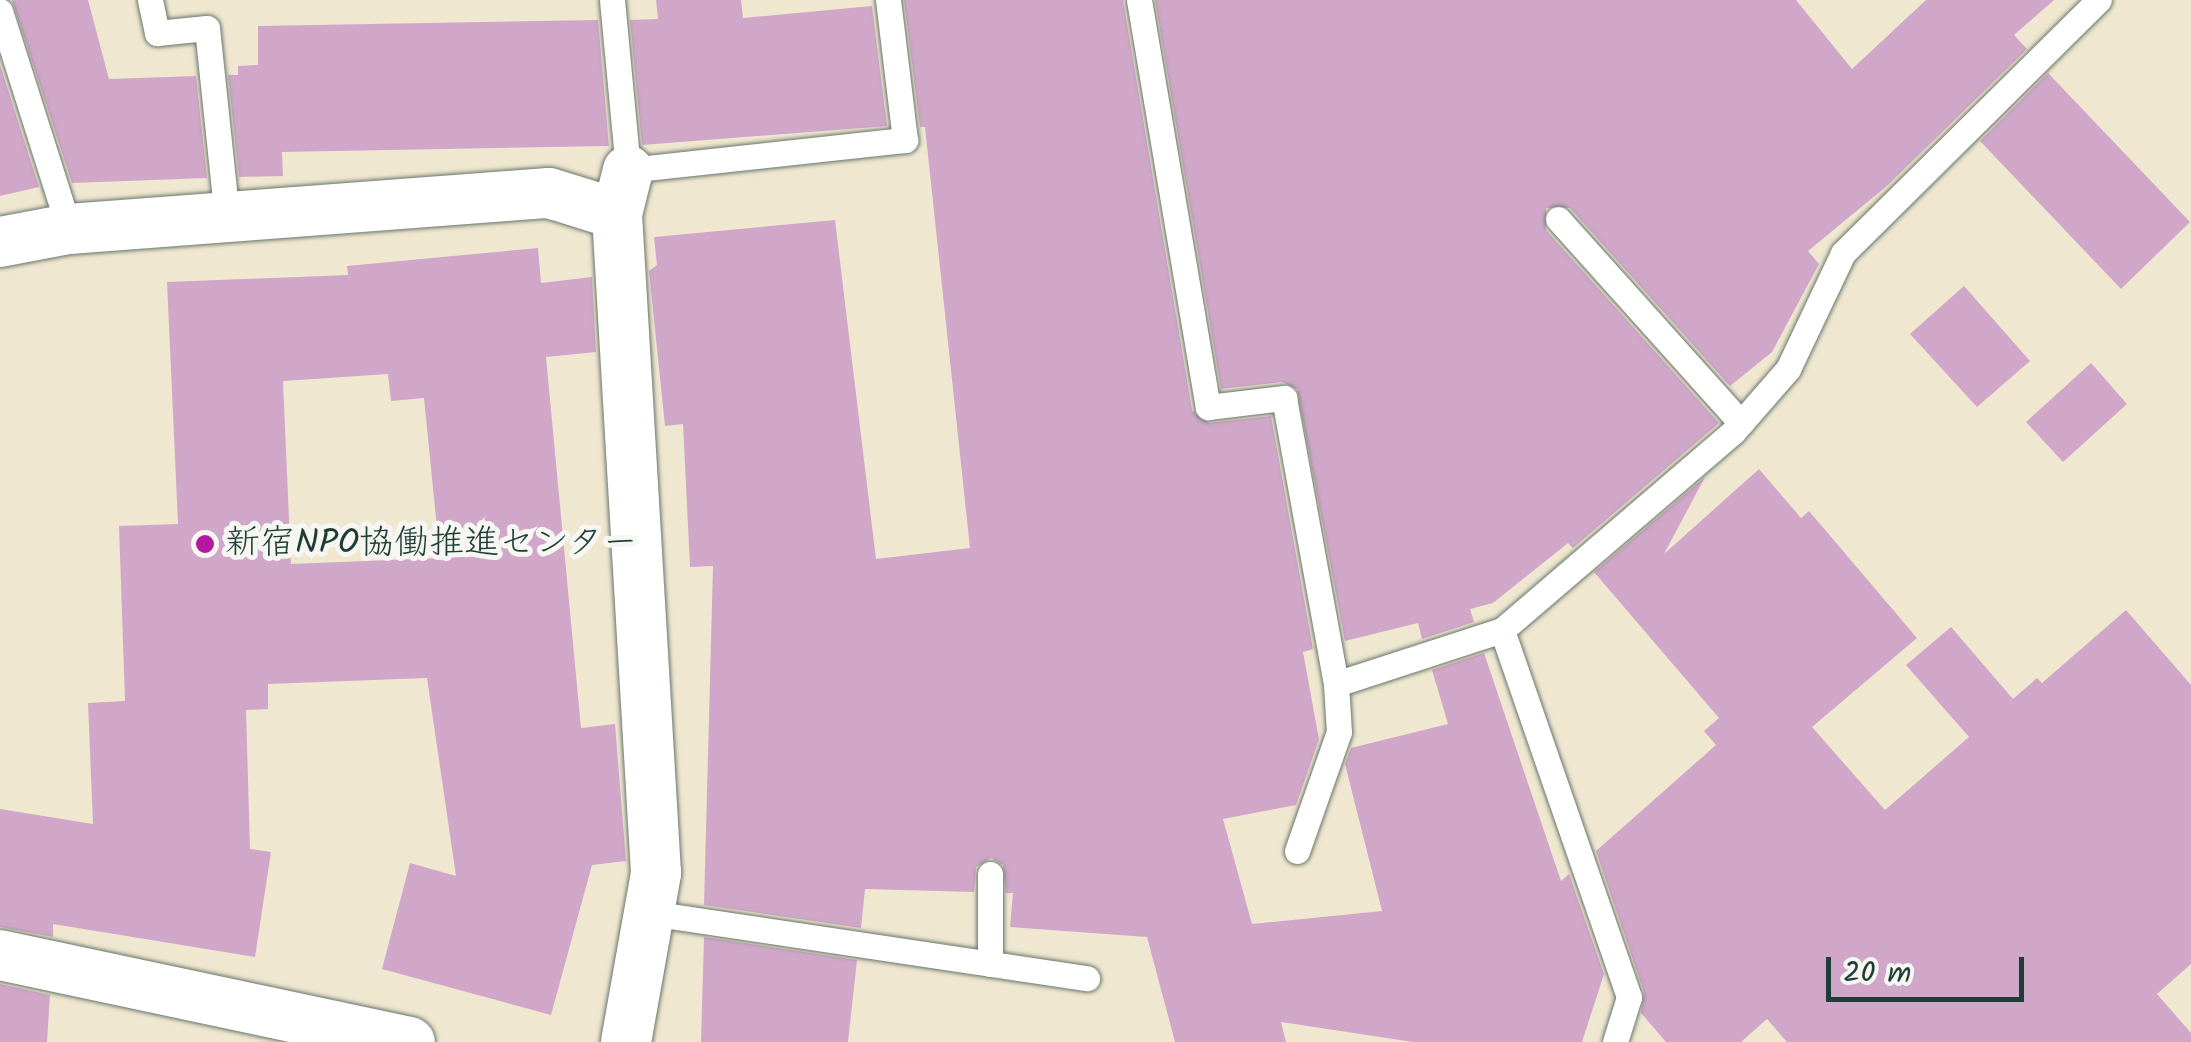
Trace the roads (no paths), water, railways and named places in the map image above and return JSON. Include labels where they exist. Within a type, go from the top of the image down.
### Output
[{"type":"street","points":[[0,242],[69,229],[549,193],[622,192],[656,873],[626,1042]]},
{"type":"street","points":[[0,955],[245,1025],[410,1042]]},
{"type":"lane","points":[[150,0],[157,33],[207,28],[227,217]]},
{"type":"lane","points":[[612,0],[622,192],[905,140],[888,0]]},
{"type":"lane","points":[[1140,0],[1208,407],[1284,398],[1336,684],[1340,732],[1297,851]]},
{"type":"lane","points":[[1336,684],[1502,630],[1741,424],[1788,369],[1844,252],[2099,0]]},
{"type":"lane","points":[[0,11],[69,229]]},
{"type":"lane","points":[[1558,219],[1741,424]]},
{"type":"lane","points":[[1502,630],[1629,997],[1615,1042]]},
{"type":"lane","points":[[990,874],[990,964]]},
{"type":"lane","points":[[650,913],[1087,978]]},
{"type":"place","name":"新宿NPO協働推進センター","points":[[205,544]]}]
